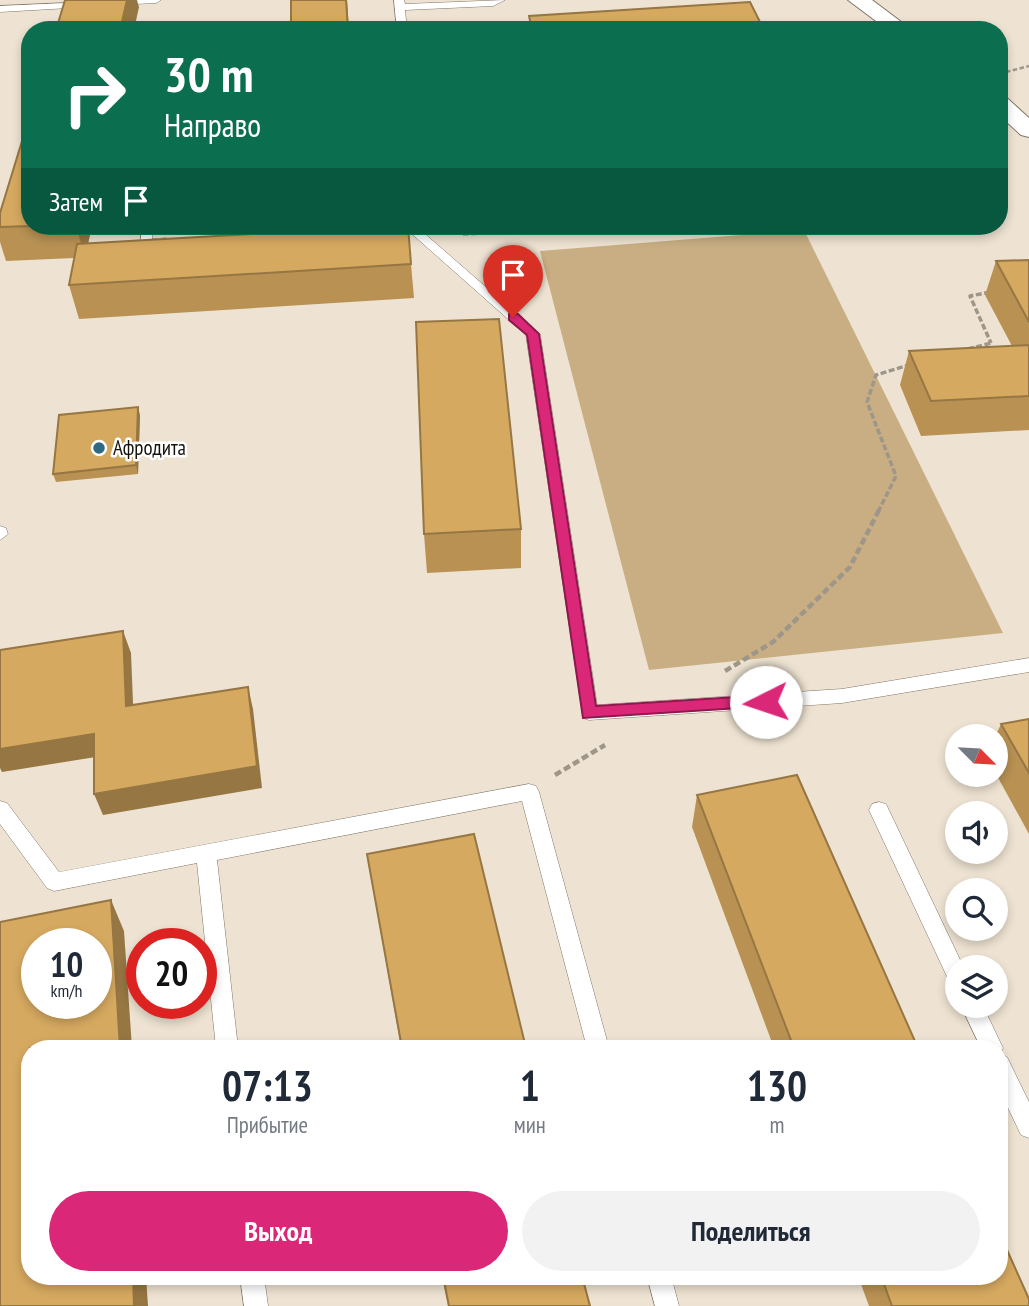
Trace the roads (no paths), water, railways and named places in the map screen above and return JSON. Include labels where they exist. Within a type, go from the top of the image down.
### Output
[{"type":"street","points":[[858,0],[889,21]]},
{"type":"street","points":[[1008,111],[1029,130]]},
{"type":"lane","points":[[0,9],[156,0]]},
{"type":"lane","points":[[400,4],[493,3],[500,0]]},
{"type":"lane","points":[[146,235],[145,243],[186,241]]},
{"type":"lane","points":[[419,235],[533,334],[589,713],[842,696],[1029,665]]},
{"type":"lane","points":[[0,809],[54,882],[529,792],[596,1040]]},
{"type":"lane","points":[[879,810],[947,955]]},
{"type":"lane","points":[[206,852],[226,1040]]},
{"type":"lane","points":[[978,1018],[988,1040]]},
{"type":"lane","points":[[1008,1083],[1029,1127]]},
{"type":"lane","points":[[253,1285],[256,1306]]},
{"type":"lane","points":[[661,1285],[667,1306]]},
{"type":"place","name":"Афродита","points":[[99,448]]}]
